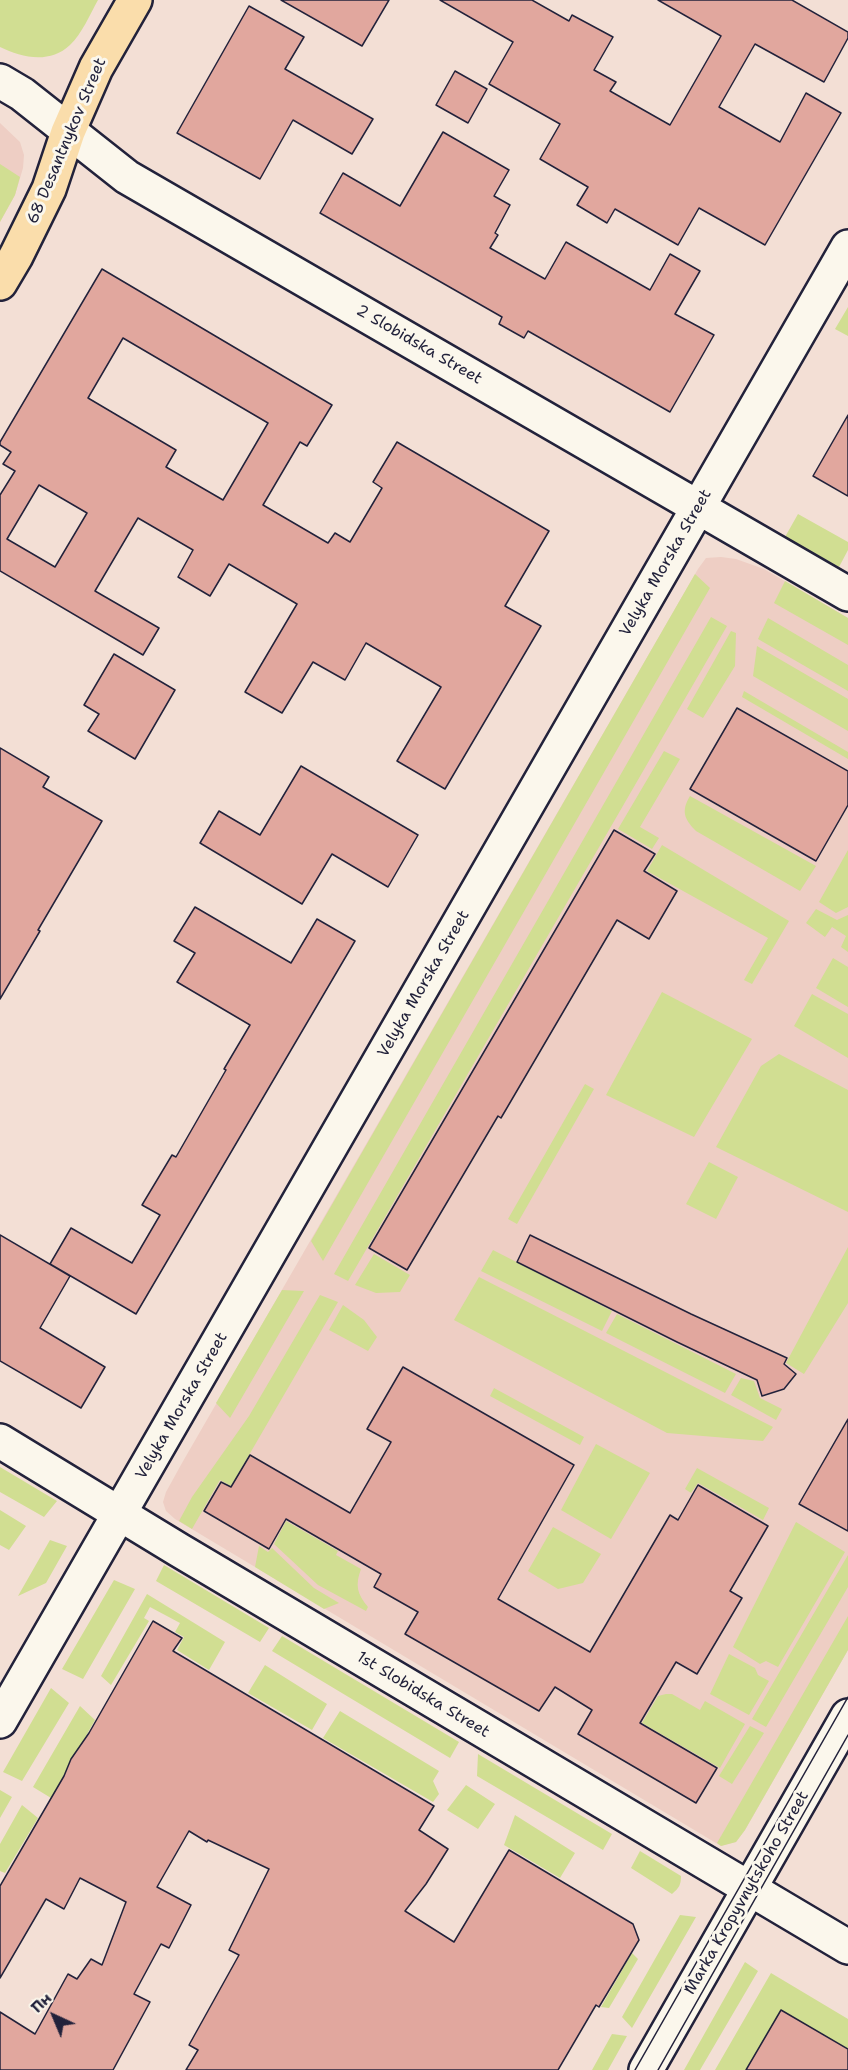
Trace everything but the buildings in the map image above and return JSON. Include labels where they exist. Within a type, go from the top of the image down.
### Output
[{"type":"main road","name":"68 Desantnykov Street","points":[[0,282],[16,256],[49,189],[68,132],[96,68],[135,0]]},
{"type":"street","name":"2 Slobidska Street","points":[[0,81],[22,94],[127,177],[848,594]]},
{"type":"street","name":"Velyka Morska Street","points":[[0,1721],[848,247]]},
{"type":"street","name":"1st Slobidska Street","points":[[0,1441],[848,1947]]},
{"type":"street","name":"Marka Kropyvnytskoho Street","points":[[646,2070],[848,1716]]},
{"type":"shaded area","points":[[0,123],[20,142],[24,155],[23,168],[15,195],[0,222]]},
{"type":"shaded area","points":[[706,558],[736,559],[764,569],[848,618],[848,1650],[745,1830],[736,1842],[721,1846],[175,1519],[166,1511],[163,1502],[182,1463],[698,569]]},
{"type":"green space","points":[[0,0],[98,0],[82,30],[70,45],[54,55],[36,57],[17,54],[0,47]]},
{"type":"green space","points":[[0,164],[20,177],[15,195],[0,222]]},
{"type":"green space","points":[[848,307],[848,336],[835,329]]},
{"type":"green space","points":[[798,514],[848,542],[848,550],[839,567],[785,537]]},
{"type":"green space","points":[[695,574],[710,588],[323,1261],[311,1241]]},
{"type":"green space","points":[[785,581],[848,618],[848,645],[774,603]]},
{"type":"green space","points":[[711,617],[727,626],[348,1281],[334,1274]]},
{"type":"green space","points":[[768,618],[848,665],[848,691],[758,639]]},
{"type":"green space","points":[[731,631],[736,633],[735,666],[703,718],[687,709]]},
{"type":"green space","points":[[757,646],[848,699],[848,731],[753,676]]},
{"type":"green space","points":[[744,691],[848,752],[848,759],[742,697]]},
{"type":"green space","points":[[664,751],[680,759],[640,827],[659,838],[652,849],[618,829]]},
{"type":"green space","points":[[690,796],[816,866],[800,891],[696,831],[685,815],[685,806]]},
{"type":"green space","points":[[662,845],[789,921],[752,984],[744,980],[768,938],[647,871]]},
{"type":"green space","points":[[848,850],[848,907],[836,913],[819,902]]},
{"type":"green space","points":[[816,909],[837,920],[848,915],[848,952],[841,947],[846,936],[832,927],[825,937],[806,923]]},
{"type":"green space","points":[[833,958],[848,967],[848,1007],[816,988]]},
{"type":"green space","points":[[662,992],[752,1039],[694,1137],[606,1095]]},
{"type":"green space","points":[[812,994],[848,1014],[848,1058],[794,1026]]},
{"type":"green space","points":[[779,1054],[848,1090],[848,1212],[716,1147],[761,1066]]},
{"type":"green space","points":[[585,1084],[594,1089],[517,1224],[508,1219]]},
{"type":"green space","points":[[709,1162],[738,1177],[716,1219],[686,1204]]},
{"type":"green space","points":[[848,1247],[848,1303],[804,1374],[786,1363]]},
{"type":"green space","points":[[493,1250],[612,1311],[602,1331],[481,1271]]},
{"type":"green space","points":[[374,1254],[410,1275],[400,1292],[376,1293],[355,1285]]},
{"type":"green space","points":[[479,1277],[773,1427],[763,1441],[667,1433],[454,1320]]},
{"type":"green space","points":[[282,1290],[304,1291],[230,1418],[216,1403]]},
{"type":"green space","points":[[320,1295],[338,1302],[231,1486],[220,1480],[192,1529],[179,1521],[192,1497],[249,1416]]},
{"type":"green space","points":[[343,1305],[364,1320],[377,1337],[368,1351],[329,1330]]},
{"type":"green space","points":[[617,1314],[736,1374],[725,1393],[606,1333]]},
{"type":"green space","points":[[741,1378],[754,1381],[760,1398],[782,1409],[776,1420],[731,1395]]},
{"type":"green space","points":[[494,1388],[584,1437],[580,1445],[490,1396]]},
{"type":"green space","points":[[596,1444],[650,1473],[611,1539],[561,1510]]},
{"type":"green space","points":[[0,1467],[57,1501],[44,1517],[0,1492]]},
{"type":"green space","points":[[697,1468],[769,1508],[763,1520],[698,1483],[691,1493],[685,1489]]},
{"type":"green space","points":[[0,1510],[26,1526],[9,1550],[0,1545]]},
{"type":"green space","points":[[286,1521],[338,1551],[336,1555],[361,1569],[358,1589],[368,1607],[366,1611],[318,1585],[274,1544]]},
{"type":"green space","points":[[796,1522],[845,1552],[778,1667],[766,1661],[760,1664],[733,1647]]},
{"type":"green space","points":[[553,1527],[601,1554],[583,1583],[558,1589],[528,1571]]},
{"type":"green space","points":[[50,1540],[67,1546],[46,1583],[18,1596]]},
{"type":"green space","points":[[259,1546],[268,1552],[272,1548],[314,1588],[339,1603],[324,1609],[255,1567]]},
{"type":"green space","points":[[848,1555],[848,1587],[766,1727],[752,1719]]},
{"type":"green space","points":[[164,1565],[269,1628],[260,1642],[156,1581]]},
{"type":"green space","points":[[114,1580],[135,1589],[83,1679],[62,1669]]},
{"type":"green space","points":[[147,1594],[225,1642],[209,1670],[177,1650],[184,1637],[175,1632],[180,1623],[150,1607],[144,1618],[149,1621],[111,1685],[101,1676]]},
{"type":"green space","points":[[848,1616],[848,1650],[745,1830],[736,1842],[721,1846],[717,1843]]},
{"type":"green space","points":[[282,1636],[459,1742],[450,1758],[272,1651]]},
{"type":"green space","points":[[729,1654],[755,1668],[758,1675],[769,1681],[749,1715],[710,1694]]},
{"type":"green space","points":[[265,1665],[327,1704],[312,1730],[248,1693]]},
{"type":"green space","points":[[51,1688],[69,1703],[22,1781],[3,1772]]},
{"type":"green space","points":[[672,1694],[700,1710],[705,1701],[745,1724],[720,1768],[642,1723],[658,1696]]},
{"type":"green space","points":[[80,1706],[95,1720],[51,1798],[33,1787]]},
{"type":"green space","points":[[340,1711],[439,1771],[433,1781],[439,1794],[433,1802],[323,1738]]},
{"type":"green space","points":[[750,1726],[764,1733],[732,1784],[719,1776]]},
{"type":"green space","points":[[478,1754],[612,1834],[603,1850],[477,1776]]},
{"type":"green space","points":[[466,1785],[495,1804],[478,1829],[447,1810]]},
{"type":"green space","points":[[0,1790],[12,1797],[0,1818]]},
{"type":"green space","points":[[22,1805],[38,1818],[5,1873],[0,1871],[0,1844]]},
{"type":"green space","points":[[515,1815],[575,1853],[560,1878],[504,1845]]},
{"type":"green space","points":[[640,1851],[681,1876],[679,1886],[672,1894],[631,1868]]},
{"type":"green space","points":[[680,1915],[696,1917],[632,2028],[622,2017]]},
{"type":"green space","points":[[632,1953],[638,1959],[609,2008],[601,2007]]},
{"type":"green space","points":[[745,1962],[758,1971],[700,2070],[684,2070]]},
{"type":"green space","points":[[771,1973],[848,2019],[848,2049],[781,2010],[746,2070],[715,2070]]},
{"type":"green space","points":[[612,2034],[627,2036],[608,2070],[592,2070]]},
{"type":"tram line","points":[[635,2070],[848,1697]]},
{"type":"tram line","points":[[658,2070],[848,1735]]}]
